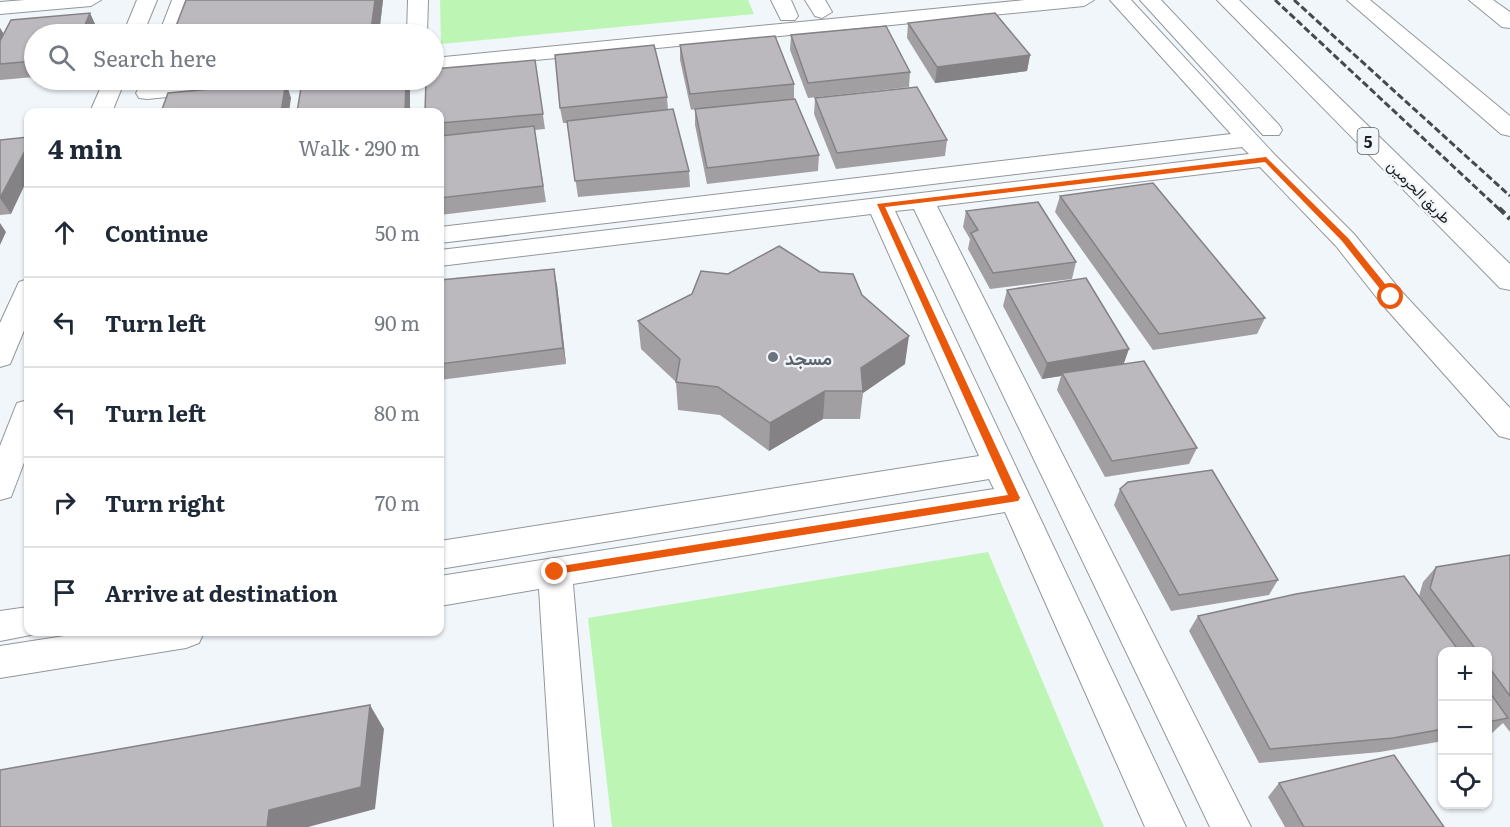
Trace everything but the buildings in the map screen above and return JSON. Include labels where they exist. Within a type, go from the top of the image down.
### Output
[{"type":"main road","name":"طريق الحرمين","points":[[1227,0],[1510,281]]},
{"type":"main road","points":[[1357,0],[1510,129]]},
{"type":"main road","points":[[1479,0],[1510,22]]},
{"type":"street","points":[[0,8],[90,0]]},
{"type":"street","points":[[137,24],[147,0]]},
{"type":"street","points":[[173,24],[182,0]]},
{"type":"street","points":[[417,24],[418,0]]},
{"type":"street","points":[[444,48],[785,8],[952,0]]},
{"type":"street","points":[[444,63],[1084,0]]},
{"type":"street","points":[[1120,0],[1257,149],[1345,240],[1391,297],[1510,428]]},
{"type":"street","points":[[1150,0],[1271,130]]},
{"type":"street","points":[[102,108],[110,90]]},
{"type":"street","points":[[146,95],[191,90]]},
{"type":"street","points":[[444,258],[922,201],[1257,149]]},
{"type":"street","points":[[444,235],[1257,149]]},
{"type":"street","points":[[922,201],[1231,827]]},
{"type":"street","points":[[880,206],[1166,827]]},
{"type":"street","points":[[0,357],[24,298]]},
{"type":"street","points":[[0,488],[24,422]]},
{"type":"street","points":[[444,554],[999,465]]},
{"type":"street","points":[[444,590],[1015,498]]},
{"type":"street","points":[[555,572],[574,827]]},
{"type":"street","points":[[0,626],[24,623]]},
{"type":"street","points":[[0,662],[161,636]]},
{"type":"green space","points":[[440,0],[748,0],[754,14],[444,44],[444,24],[441,24]]},
{"type":"green space","points":[[988,552],[1104,827],[612,827],[588,618]]},
{"type":"railway","points":[[1275,0],[1500,210]]},
{"type":"railway","points":[[1294,0],[1510,196]]},
{"type":"railway","points":[[1499,208],[1510,219]]},
{"type":"place","name":"مسجد","points":[[773,357]]},
{"type":"route","points":[[555,572],[1015,498],[880,206],[1266,159],[1345,240],[1391,297]]}]
